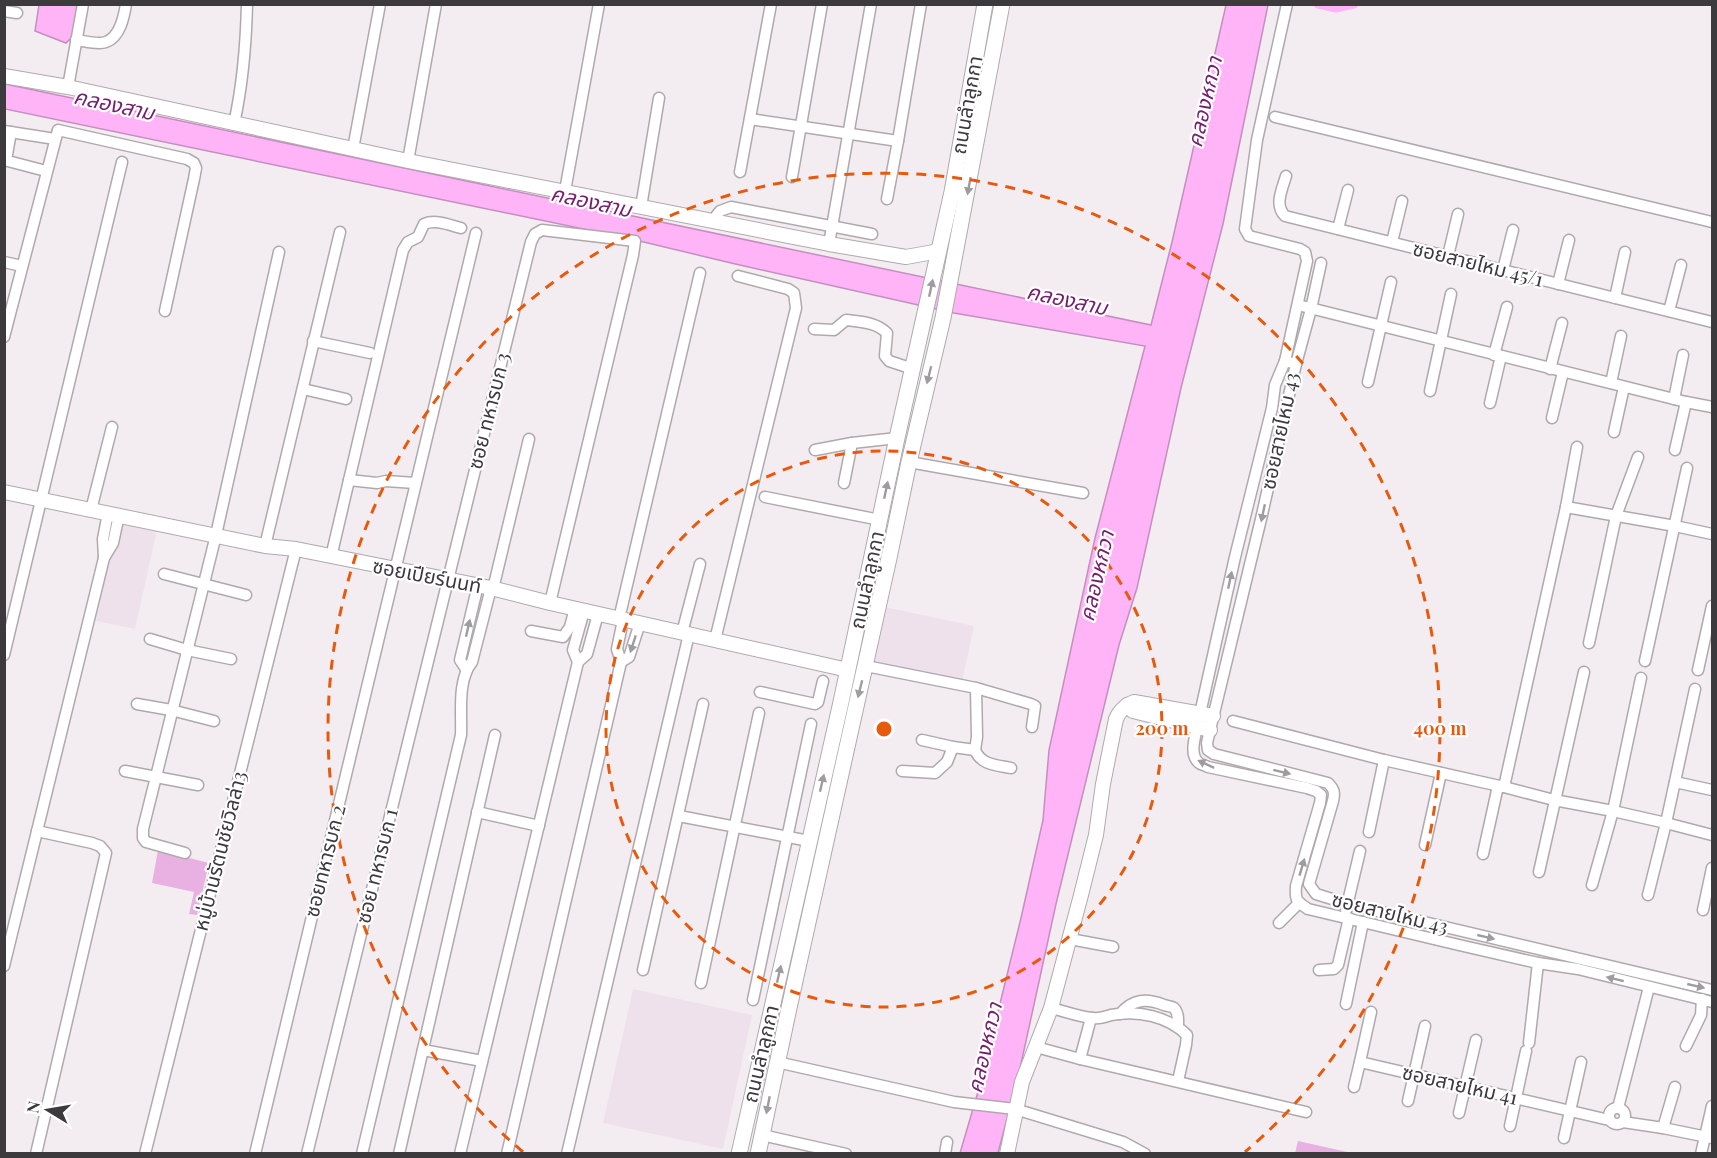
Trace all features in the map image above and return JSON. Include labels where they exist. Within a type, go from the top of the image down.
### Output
[{"type":"main road","name":"ถนนลำลูกกา","points":[[739,1154],[938,256],[985,4]]},
{"type":"main road","name":"ถนนลำลูกกา","points":[[758,1154],[909,462],[943,318],[1002,4]]},
{"type":"main road","points":[[798,895],[814,897]]},
{"type":"street","points":[[68,87],[83,4]]},
{"type":"street","points":[[76,40],[105,43],[111,39],[118,31],[126,4]]},
{"type":"street","points":[[234,124],[242,92],[247,4]]},
{"type":"street","points":[[353,149],[380,4]]},
{"type":"street","points":[[408,160],[436,4]]},
{"type":"street","points":[[565,191],[599,4]]},
{"type":"street","points":[[740,172],[771,4]]},
{"type":"street","points":[[792,177],[822,4]]},
{"type":"street","points":[[829,244],[871,4]]},
{"type":"street","points":[[887,199],[921,4]]},
{"type":"street","points":[[1287,4],[1257,140],[1245,229],[1250,236],[1305,252],[1307,261],[1290,363]]},
{"type":"street","points":[[4,11],[17,13]]},
{"type":"street","points":[[4,76],[68,87],[353,149],[829,244],[906,257],[938,256]]},
{"type":"street","points":[[641,207],[658,98]]},
{"type":"street","points":[[1275,117],[1713,222]]},
{"type":"street","points":[[750,119],[898,141]]},
{"type":"street","points":[[4,337],[58,130],[187,159],[194,163],[196,168],[194,179],[165,311]]},
{"type":"street","points":[[46,171],[5,160],[8,132],[55,139]]},
{"type":"street","points":[[4,655],[122,162]]},
{"type":"street","name":"ซอยสายไหม 45/1","points":[[1286,176],[1278,205],[1285,216],[1713,322]]},
{"type":"street","points":[[1338,229],[1348,190]]},
{"type":"street","points":[[1392,242],[1402,201]]},
{"type":"street","points":[[712,221],[720,212],[732,207],[872,234]]},
{"type":"street","points":[[1448,256],[1458,214]]},
{"type":"street","points":[[331,557],[403,250],[408,242],[418,237],[427,222],[433,221],[461,228]]},
{"type":"street","name":"ซอย ทหารบก 3","points":[[447,579],[531,242],[535,234],[542,230],[635,241],[550,603]]},
{"type":"street","points":[[1503,270],[1513,230]]},
{"type":"street","points":[[265,546],[340,232]]},
{"type":"street","name":"ซอยทหารบก 2","points":[[255,1154],[476,233]]},
{"type":"street","points":[[1558,284],[1569,240]]},
{"type":"street","points":[[185,853],[150,844],[143,838],[143,829],[216,535],[279,252]]},
{"type":"street","points":[[1615,298],[1625,252]]},
{"type":"street","points":[[4,262],[22,266]]},
{"type":"street","points":[[1321,263],[1311,309],[1290,363],[1275,385],[1272,408],[1235,557],[1205,722],[1193,748],[1194,756],[1198,762],[1208,767],[1306,788],[1321,795],[1296,886],[1296,897],[1299,903],[1308,909],[1707,1000],[1686,1046]]},
{"type":"street","points":[[1670,311],[1681,265]]},
{"type":"street","points":[[507,1154],[621,662],[617,649],[621,619],[700,273]]},
{"type":"street","points":[[715,640],[796,308],[794,293],[788,289],[738,276]]},
{"type":"street","points":[[1368,382],[1390,282]]},
{"type":"street","points":[[1430,391],[1451,294]]},
{"type":"street","points":[[1298,305],[1440,342],[1713,407]]},
{"type":"street","points":[[1490,403],[1507,307]]},
{"type":"street","points":[[814,329],[834,330],[846,320],[868,323],[882,328],[887,333],[885,356],[890,361],[913,369]]},
{"type":"street","points":[[1550,369],[1562,323]]},
{"type":"street","points":[[1611,383],[1621,336]]},
{"type":"street","points":[[313,341],[370,353]]},
{"type":"street","points":[[1674,399],[1683,355]]},
{"type":"street","name":"ซอยสายไหม 43","points":[[1290,363],[1261,519],[1205,722],[1208,750],[1214,754],[1328,783],[1332,788],[1335,793],[1309,884],[1316,894],[1348,904],[1713,990]]},
{"type":"street","points":[[1552,418],[1563,372]]},
{"type":"street","points":[[1614,432],[1624,387]]},
{"type":"street","points":[[303,389],[346,399]]},
{"type":"street","points":[[1675,450],[1686,402]]},
{"type":"street","points":[[92,510],[112,427]]},
{"type":"street","points":[[815,450],[897,438]]},
{"type":"street","points":[[362,1154],[461,735],[461,688],[466,669],[472,662],[487,587],[529,439]]},
{"type":"street","points":[[844,483],[852,443]]},
{"type":"street","points":[[1483,854],[1566,507],[1577,447]]},
{"type":"street","points":[[1589,643],[1616,516],[1638,457]]},
{"type":"street","points":[[909,462],[1083,493]]},
{"type":"street","points":[[1645,661],[1687,468]]},
{"type":"street","points":[[349,480],[415,483]]},
{"type":"street","name":"ซอยเปียร์นนท์","points":[[4,492],[265,546],[296,549],[487,587],[848,670]]},
{"type":"street","points":[[765,497],[880,520]]},
{"type":"street","points":[[1566,507],[1713,534]]},
{"type":"street","points":[[4,966],[104,558],[112,543],[114,514]]},
{"type":"street","name":"หมู่บ้านรัตนชัยวิลล่า3","points":[[145,1154],[296,549]]},
{"type":"street","points":[[567,1154],[700,564]]},
{"type":"street","points":[[165,574],[246,595]]},
{"type":"street","name":"ซอย ทหารบก 1","points":[[307,1154],[447,579]]},
{"type":"street","points":[[1698,670],[1713,606]]},
{"type":"street","points":[[531,631],[563,637],[586,611]]},
{"type":"street","points":[[460,1154],[578,662],[587,654],[586,611]]},
{"type":"street","points":[[621,662],[629,657],[640,623]]},
{"type":"street","points":[[150,639],[186,651],[231,659]]},
{"type":"street","points":[[866,666],[976,688],[1035,706],[1032,728]]},
{"type":"street","points":[[1539,872],[1584,672]]},
{"type":"street","points":[[1593,885],[1613,810],[1641,678]]},
{"type":"street","points":[[759,692],[810,704],[818,702],[823,681]]},
{"type":"street","points":[[976,688],[975,750],[977,755],[986,763],[1011,768]]},
{"type":"street","points":[[1648,895],[1695,689]]},
{"type":"street","points":[[820,698],[841,702]]},
{"type":"street","points":[[643,970],[703,704]]},
{"type":"street","points":[[137,705],[214,720]]},
{"type":"street","points":[[1007,1154],[1013,1108],[1051,1008],[1096,836],[1103,784],[1116,719],[1127,705],[1133,711],[1205,722]]},
{"type":"street","points":[[701,983],[759,713]]},
{"type":"street","points":[[1233,721],[1384,760],[1554,800],[1613,810],[1713,835]]},
{"type":"street","points":[[753,1000],[811,724]]},
{"type":"street","points":[[399,1154],[495,735]]},
{"type":"street","points":[[921,740],[975,750]]},
{"type":"street","points":[[902,771],[935,774],[947,762],[953,747]]},
{"type":"street","points":[[1369,832],[1384,760]]},
{"type":"street","points":[[125,771],[198,785]]},
{"type":"street","points":[[1425,845],[1441,773]]},
{"type":"street","points":[[1675,782],[1713,790]]},
{"type":"street","points":[[477,812],[538,826]]},
{"type":"street","points":[[679,816],[809,841]]},
{"type":"street","points":[[36,1154],[105,853],[100,846],[92,843],[37,831]]},
{"type":"street","points":[[1319,970],[1334,969],[1338,965],[1360,851]]},
{"type":"street","points":[[1703,910],[1713,868]]},
{"type":"street","points":[[1279,924],[1299,903]]},
{"type":"street","points":[[1346,1004],[1363,922]]},
{"type":"street","points":[[1070,939],[1113,946]]},
{"type":"street","points":[[1510,1126],[1527,1047],[1538,963]]},
{"type":"street","points":[[1618,1108],[1649,987]]},
{"type":"street","points":[[1051,1008],[1091,1018],[1120,1014],[1151,1015],[1172,1023],[1187,1035],[1178,1081]]},
{"type":"street","points":[[1354,1087],[1371,1012]]},
{"type":"street","points":[[1080,1059],[1091,1018]]},
{"type":"street","points":[[1408,1101],[1425,1026]]},
{"type":"street","points":[[1459,1113],[1476,1040]]},
{"type":"street","points":[[1036,1047],[1306,1112]]},
{"type":"street","points":[[423,1050],[482,1061]]},
{"type":"street","points":[[777,1062],[954,1102],[1013,1108],[1124,1142],[1145,1154]]},
{"type":"street","name":"ซอยสายไหม 41","points":[[1360,1062],[1516,1099],[1570,1109],[1609,1120]]},
{"type":"street","points":[[1563,1138],[1581,1062]]},
{"type":"street","points":[[1663,1128],[1675,1087]]},
{"type":"street","points":[[1701,1154],[1709,1137],[1713,1106]]},
{"type":"street","points":[[1618,1108],[1610,1111],[1609,1120],[1615,1125],[1623,1122],[1709,1137]]},
{"type":"street","points":[[1618,1108],[1624,1113],[1623,1122]]},
{"type":"street","points":[[762,1135],[846,1154]]},
{"type":"street","points":[[945,1154],[947,1142]]},
{"type":"shaded area","points":[[117,522],[157,530],[135,629],[96,621]]},
{"type":"shaded area","points":[[885,607],[974,626],[962,682],[872,663]]},
{"type":"shaded area","points":[[158,850],[209,863],[197,915],[189,914],[194,892],[152,883]]},
{"type":"shaded area","points":[[633,989],[752,1015],[723,1149],[603,1123]]},
{"type":"shaded area","points":[[1298,1141],[1352,1153],[1295,1153]]},
{"type":"water","points":[[39,5],[78,5],[72,37],[66,43],[35,31]]},
{"type":"water","name":"คลองหกวา","points":[[1226,5],[1268,5],[1223,224],[1181,388],[1137,588],[1119,645],[1056,904],[1019,1073],[998,1153],[960,1153],[980,1085],[1021,918],[1043,820],[1049,750],[1095,538],[1145,346],[954,313],[627,238],[5,109],[5,84],[1151,325]]},
{"type":"waterway","points":[[1318,4],[1336,8],[1354,4]]},
{"type":"water label","name":"คลองสาม","points":[[114,105]]},
{"type":"water label","name":"คลองสาม","points":[[591,202]]},
{"type":"water label","name":"คลองสาม","points":[[1067,300]]}]
